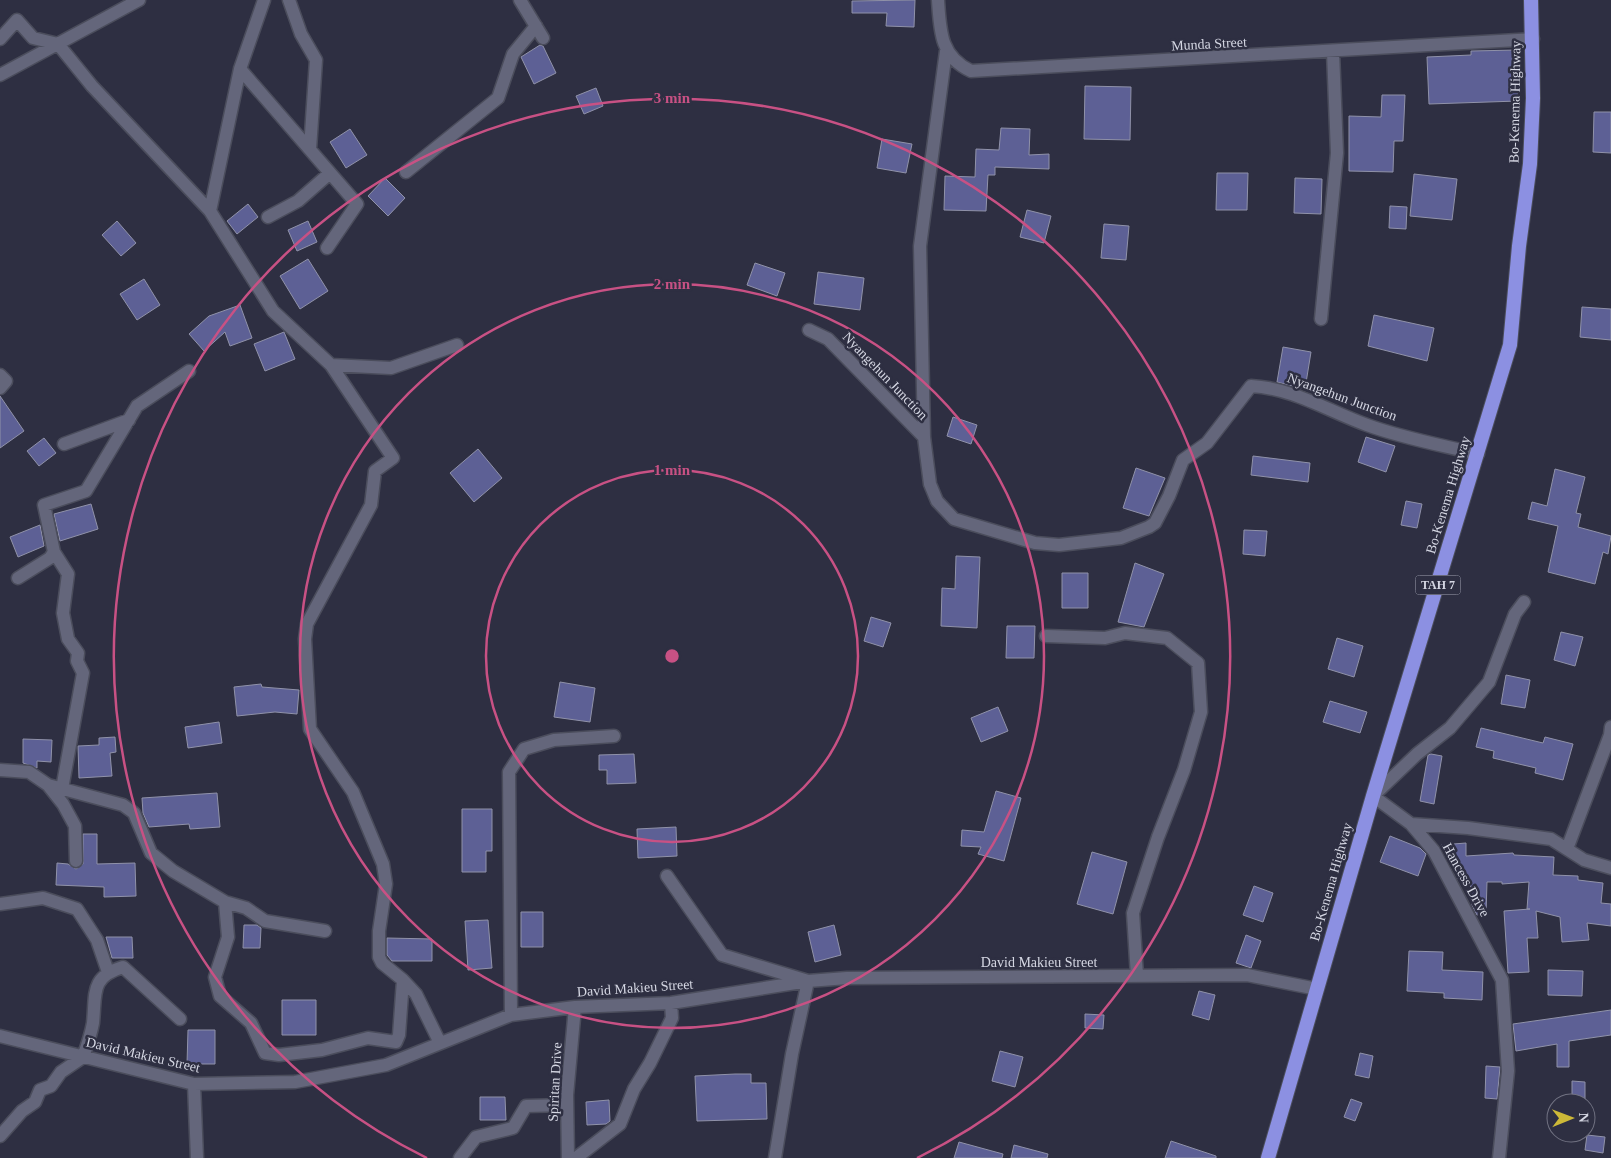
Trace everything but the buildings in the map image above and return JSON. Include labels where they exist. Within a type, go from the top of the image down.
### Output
[{"type":"highway","name":"Bo-Kenema Highway","points":[[1268,1158],[1373,796],[1510,345],[1519,246],[1530,164],[1533,39],[1531,0]]},
{"type":"street","points":[[0,74],[139,0]]},
{"type":"street","points":[[210,211],[240,69],[264,0]]},
{"type":"street","points":[[289,0],[302,34],[316,60],[310,149]]},
{"type":"street","points":[[520,0],[543,38]]},
{"type":"street","points":[[924,437],[920,246],[946,51],[940,35],[938,0]]},
{"type":"street","points":[[0,39],[17,20],[33,38],[58,44],[92,86],[210,211],[273,312],[331,365],[393,458],[375,471],[371,505],[307,624],[305,638],[310,729],[353,792],[383,864],[386,884],[379,931],[379,958],[416,994],[440,1043]]},
{"type":"street","points":[[406,172],[498,98],[512,54],[536,26]]},
{"type":"street","name":"Munda Street","points":[[946,51],[962,67],[971,70],[993,71],[1533,39]]},
{"type":"street","points":[[1321,319],[1337,153],[1333,52]]},
{"type":"street","points":[[240,69],[357,204],[326,248]]},
{"type":"street","points":[[268,216],[298,201],[330,173]]},
{"type":"street","name":"Nyangehun Junction","points":[[809,330],[828,339],[924,437],[930,484],[937,501],[954,519],[1035,543],[1059,545],[1121,538],[1149,528],[1155,522],[1169,496],[1182,460],[1207,443],[1251,386],[1269,387],[1313,401],[1366,425],[1478,454]]},
{"type":"street","points":[[331,365],[391,368],[457,345]]},
{"type":"street","points":[[62,788],[84,673],[77,661],[78,653],[68,638],[63,613],[68,574],[54,552],[44,505],[86,492],[137,406],[189,371]]},
{"type":"street","points":[[0,375],[6,381],[0,388]]},
{"type":"street","points":[[64,444],[129,420]]},
{"type":"street","points":[[18,578],[50,558],[54,552]]},
{"type":"street","points":[[1373,796],[1417,754],[1450,728],[1489,682],[1515,614],[1524,602]]},
{"type":"street","points":[[1046,636],[1105,638],[1125,633],[1167,638],[1198,663],[1201,712],[1184,770],[1158,837],[1133,913],[1137,976]]},
{"type":"street","points":[[1566,849],[1588,797],[1611,727]]},
{"type":"street","points":[[511,1015],[509,772],[524,750],[554,740],[614,736]]},
{"type":"street","points":[[0,770],[29,772],[48,785],[63,804],[75,826],[76,861]]},
{"type":"street","points":[[48,785],[123,805],[134,813],[151,853],[173,871],[225,902],[246,908],[265,921],[325,931]]},
{"type":"street","name":"Hancess Drive","points":[[1373,796],[1411,824],[1434,851],[1502,980],[1508,1071],[1499,1158]]},
{"type":"street","points":[[1411,824],[1468,828],[1551,839],[1584,860],[1611,868]]},
{"type":"street","points":[[667,876],[722,955],[808,982],[792,1054],[775,1158]]},
{"type":"street","points":[[0,904],[43,898],[76,909],[97,940],[108,972]]},
{"type":"street","points":[[225,902],[228,937],[215,977],[220,996],[251,1024],[265,1053],[279,1055],[322,1050],[368,1038],[396,1042],[399,1035],[403,980]]},
{"type":"street","points":[[0,1136],[22,1111],[35,1102],[40,1090],[51,1086],[61,1072],[84,1057],[92,1025],[96,987],[108,972],[123,967],[180,1019]]},
{"type":"street","name":"David Makieu Street","points":[[0,1036],[194,1084],[295,1082],[386,1065],[511,1015],[575,1007],[671,1003],[808,982],[847,978],[1247,975],[1317,989]]},
{"type":"street","points":[[576,1158],[620,1124],[634,1089],[650,1063],[672,1018],[671,1003]]},
{"type":"street","name":"Spiritan Drive","points":[[568,1158],[567,1104],[575,1007]]},
{"type":"street","points":[[194,1084],[197,1158]]},
{"type":"street","points":[[460,1158],[476,1137],[513,1128],[526,1106],[567,1104]]}]
